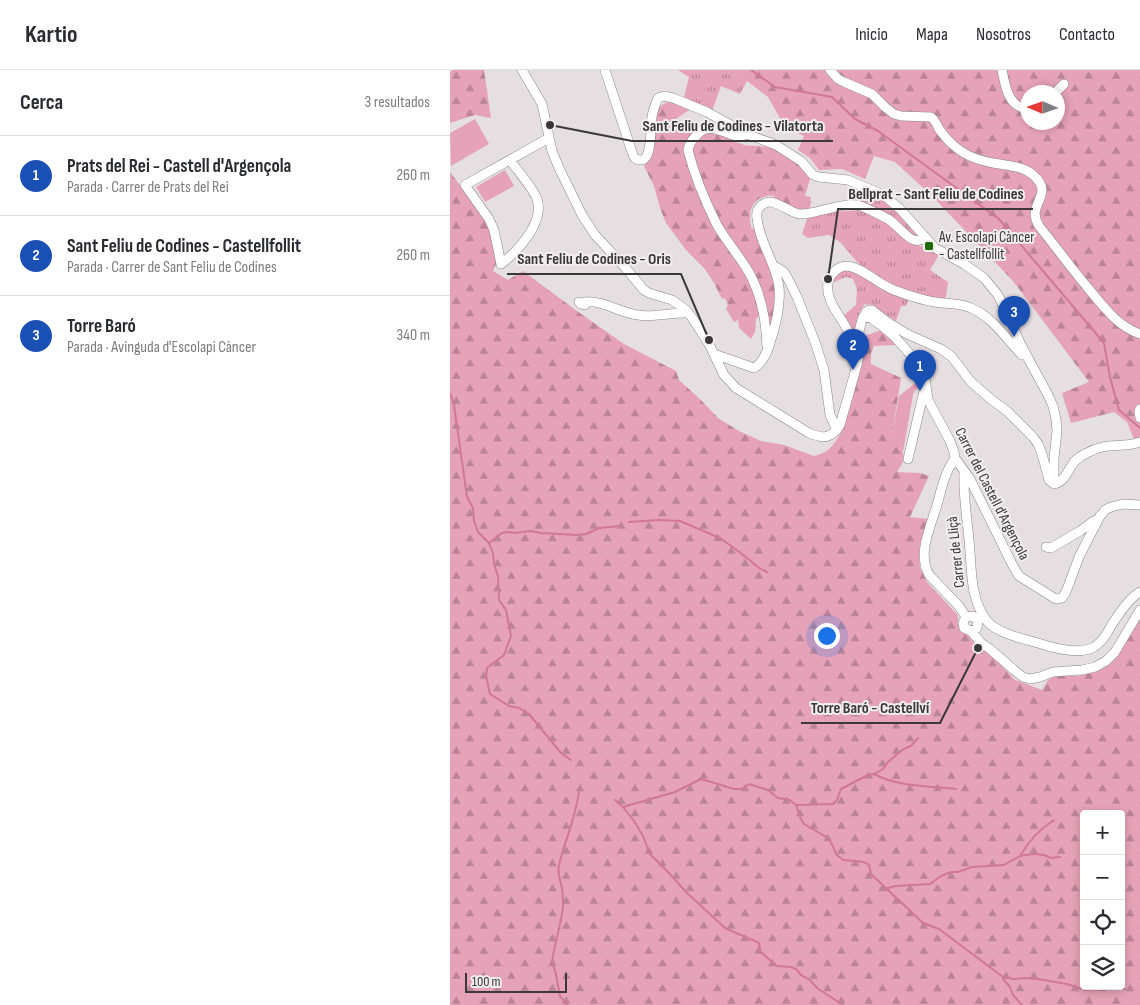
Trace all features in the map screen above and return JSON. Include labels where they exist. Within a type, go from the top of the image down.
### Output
[{"type":"street","points":[[522,70],[542,104],[559,168],[582,215],[595,235],[644,290],[672,300],[688,313],[714,354],[724,375],[736,388],[795,426],[819,438],[832,435],[837,430],[842,417],[857,365],[860,351],[859,331],[863,317],[866,312],[872,310],[908,334],[941,349],[952,357],[971,382],[993,402],[1007,411],[1038,444],[1049,480],[1054,484]]},
{"type":"street","points":[[605,70],[632,152],[637,159],[644,159],[648,152],[652,115],[658,98],[673,98],[707,112],[747,134],[784,150],[801,161],[813,175],[855,182],[887,198],[900,209],[934,248],[971,268],[984,278],[1004,307],[1021,345],[1048,394],[1056,419],[1057,431],[1054,484]]},
{"type":"street","points":[[830,70],[838,79],[872,94],[894,114],[931,117],[946,139],[965,153],[990,162],[1019,167],[1029,171],[1041,185],[1042,191],[1034,214],[1036,221],[1069,265],[1113,318],[1133,332],[1140,334]]},
{"type":"street","points":[[1002,70],[1008,95],[1020,107]]},
{"type":"street","points":[[747,134],[735,136],[710,128],[706,129],[699,132],[691,140],[688,150],[702,195],[724,236],[754,281],[766,323],[767,351]]},
{"type":"street","points":[[510,160],[536,198],[538,210],[534,223],[522,245],[501,264],[494,230],[489,219],[466,185],[510,160],[550,138]]},
{"type":"street","points":[[714,354],[754,368],[759,365],[767,351],[773,334],[779,308],[779,288],[756,217],[760,207],[766,202],[774,202],[800,214],[848,205],[858,205],[887,219],[916,241],[925,238]]},
{"type":"street","points":[[773,265],[784,272],[787,277],[816,342],[824,370],[830,415],[837,430]]},
{"type":"street","points":[[857,365],[857,356],[853,342],[832,303],[828,288],[830,278],[835,271],[846,266],[860,270],[886,287],[904,294],[926,300],[962,304],[970,307],[994,323],[1012,345],[1030,362]]},
{"type":"street","points":[[579,302],[584,305],[585,302],[596,302],[638,315],[688,313]]},
{"type":"street","name":"Carrer del Castell d'Argençola","points":[[863,317],[871,318],[882,326],[895,337],[916,361],[925,378],[928,400],[950,441],[955,458],[970,479],[1019,576],[1050,596],[1056,599],[1062,598],[1079,557],[1100,516]]},
{"type":"street","points":[[908,459],[925,378]]},
{"type":"street","points":[[1140,409],[1140,418]]},
{"type":"street","points":[[1054,484],[1066,476],[1078,458],[1094,449],[1107,445],[1130,445],[1140,442]]},
{"type":"street","points":[[955,458],[946,474],[924,550],[925,562],[930,576],[959,606],[966,617]]},
{"type":"street","name":"Carrer de Lliçà","points":[[964,472],[964,504],[972,580],[977,602],[978,626]]},
{"type":"street","points":[[1046,547],[1051,548],[1098,520],[1105,510],[1114,505],[1140,505]]},
{"type":"street","points":[[966,617],[963,621],[963,626],[966,630],[978,626],[1000,630],[1046,646],[1068,650],[1086,649],[1094,647],[1100,642],[1118,616],[1134,596],[1140,592]]},
{"type":"street","points":[[966,617],[973,616],[977,619],[978,626],[990,650],[1005,664],[1020,675],[1034,679],[1054,672],[1090,669],[1101,665],[1115,652],[1140,610]]},
{"type":"green space","points":[[452,70],[484,70],[491,118],[475,115],[450,123],[450,72]]},
{"type":"green space","points":[[678,70],[726,70],[747,81],[740,94],[721,86],[712,111],[684,97],[689,77]]},
{"type":"green space","points":[[726,70],[1140,70],[1140,441],[1134,439],[1127,422],[1114,412],[1071,423],[1062,393],[1089,382],[1013,281],[932,196],[895,162],[874,156],[865,179],[842,169],[819,170],[810,158],[798,150],[804,136],[785,127],[768,97],[747,81]]},
{"type":"green space","points":[[669,101],[691,109],[677,118],[694,133],[716,133],[736,140],[737,143],[743,145],[780,150],[793,158],[811,176],[805,196],[811,197],[810,209],[798,210],[774,200],[774,196],[767,196],[756,201],[751,211],[750,223],[752,229],[755,228],[767,259],[775,291],[774,313],[769,337],[762,313],[756,319],[755,332],[751,339],[739,328],[738,320],[734,322],[726,309],[727,301],[724,298],[722,299],[704,268],[686,250],[666,223],[654,186],[644,166],[650,158],[652,151],[655,117],[662,105]]},
{"type":"green space","points":[[475,119],[489,144],[451,166],[450,133]]},
{"type":"green space","points":[[505,170],[514,186],[485,202],[476,187]]},
{"type":"green space","points":[[450,172],[491,228],[497,262],[493,271],[508,280],[523,271],[624,344],[676,371],[679,380],[718,418],[739,431],[761,441],[784,445],[814,456],[828,450],[836,441],[848,413],[856,381],[862,337],[881,330],[896,345],[874,346],[871,353],[871,364],[901,378],[892,435],[901,447],[904,457],[897,472],[920,473],[929,476],[910,517],[928,519],[920,544],[920,568],[927,582],[957,614],[960,628],[994,657],[1015,680],[1042,690],[1048,680],[1054,676],[1078,676],[1105,667],[1118,655],[1140,618],[1140,1005],[450,1005]]},
{"type":"green space","points":[[857,186],[886,200],[919,236],[917,238],[854,201]]},
{"type":"green space","points":[[860,210],[891,225],[913,244],[940,253],[930,270],[948,282],[946,297],[943,299],[919,295],[893,286],[878,278],[858,263],[840,242],[829,235],[808,238],[802,234],[808,216]]},
{"type":"green space","points":[[852,269],[909,299],[906,306],[901,306],[896,321],[871,305],[865,304],[859,315],[855,336],[843,316],[856,305],[857,289],[853,279],[846,277],[832,283],[839,272]]},
{"type":"green space","points":[[918,381],[921,386],[915,390],[913,395],[903,452],[892,435],[899,396]]},
{"type":"waterway","points":[[751,70],[775,87],[832,97],[855,119],[878,131],[999,219],[1104,343],[1110,377],[1119,410],[1140,428]]},
{"type":"waterway","points":[[450,393],[454,405],[467,497],[473,508],[474,521],[478,532],[489,543],[493,553],[498,576],[499,600],[506,610],[511,636],[504,655],[487,668],[486,676],[490,694],[509,706],[519,708],[529,714],[561,753],[571,760]]},
{"type":"waterway","points":[[629,522],[680,521],[720,538],[767,572]]},
{"type":"waterway","points":[[489,543],[502,533],[508,532],[530,531],[577,535],[586,534],[599,528],[620,526]]},
{"type":"waterway","points":[[796,805],[833,804],[837,800],[841,789],[883,769],[888,762],[902,750],[911,746],[918,738]]},
{"type":"waterway","points":[[874,774],[903,784],[956,789]]},
{"type":"waterway","points":[[623,807],[675,792],[701,779],[734,789],[742,789],[749,784],[768,790],[778,798],[790,800],[796,805],[804,824],[828,838],[836,854],[843,860],[864,862],[869,865],[871,874],[923,923],[939,929],[1003,977],[1013,995],[1022,1005]]},
{"type":"waterway","points":[[567,1005],[560,996],[552,963],[563,907],[558,868],[579,791]]},
{"type":"waterway","points":[[615,800],[634,821],[643,836],[650,854],[686,892],[725,928],[759,943],[760,951],[777,966],[796,969],[817,988],[843,1005]]},
{"type":"waterway","points":[[1020,856],[1035,836],[1054,820]]},
{"type":"waterway","points":[[888,888],[930,884],[951,872],[958,872],[972,867],[1004,865],[1020,856],[1033,854],[1051,858],[1060,857]]},
{"type":"waterway","points":[[1003,977],[1038,979],[1080,988]]},
{"type":"place","name":"Sant Feliu de Codines - Vilatorta","points":[[550,125]]},
{"type":"place","name":"Av. Escolapi Càncer - Castellfollit","points":[[929,246]]},
{"type":"place","name":"Bellprat - Sant Feliu de Codines","points":[[828,279]]},
{"type":"place","name":"Torre Baró","points":[[1014,337]]},
{"type":"place","name":"Sant Feliu de Codines - Oris","points":[[709,340]]},
{"type":"place","name":"Sant Feliu de Codines - Castellfollit","points":[[853,370]]},
{"type":"place","name":"Prats del Rei - Castell d'Argençola","points":[[920,391]]},
{"type":"place","name":"Torre Baró - Castellví","points":[[978,648]]}]
